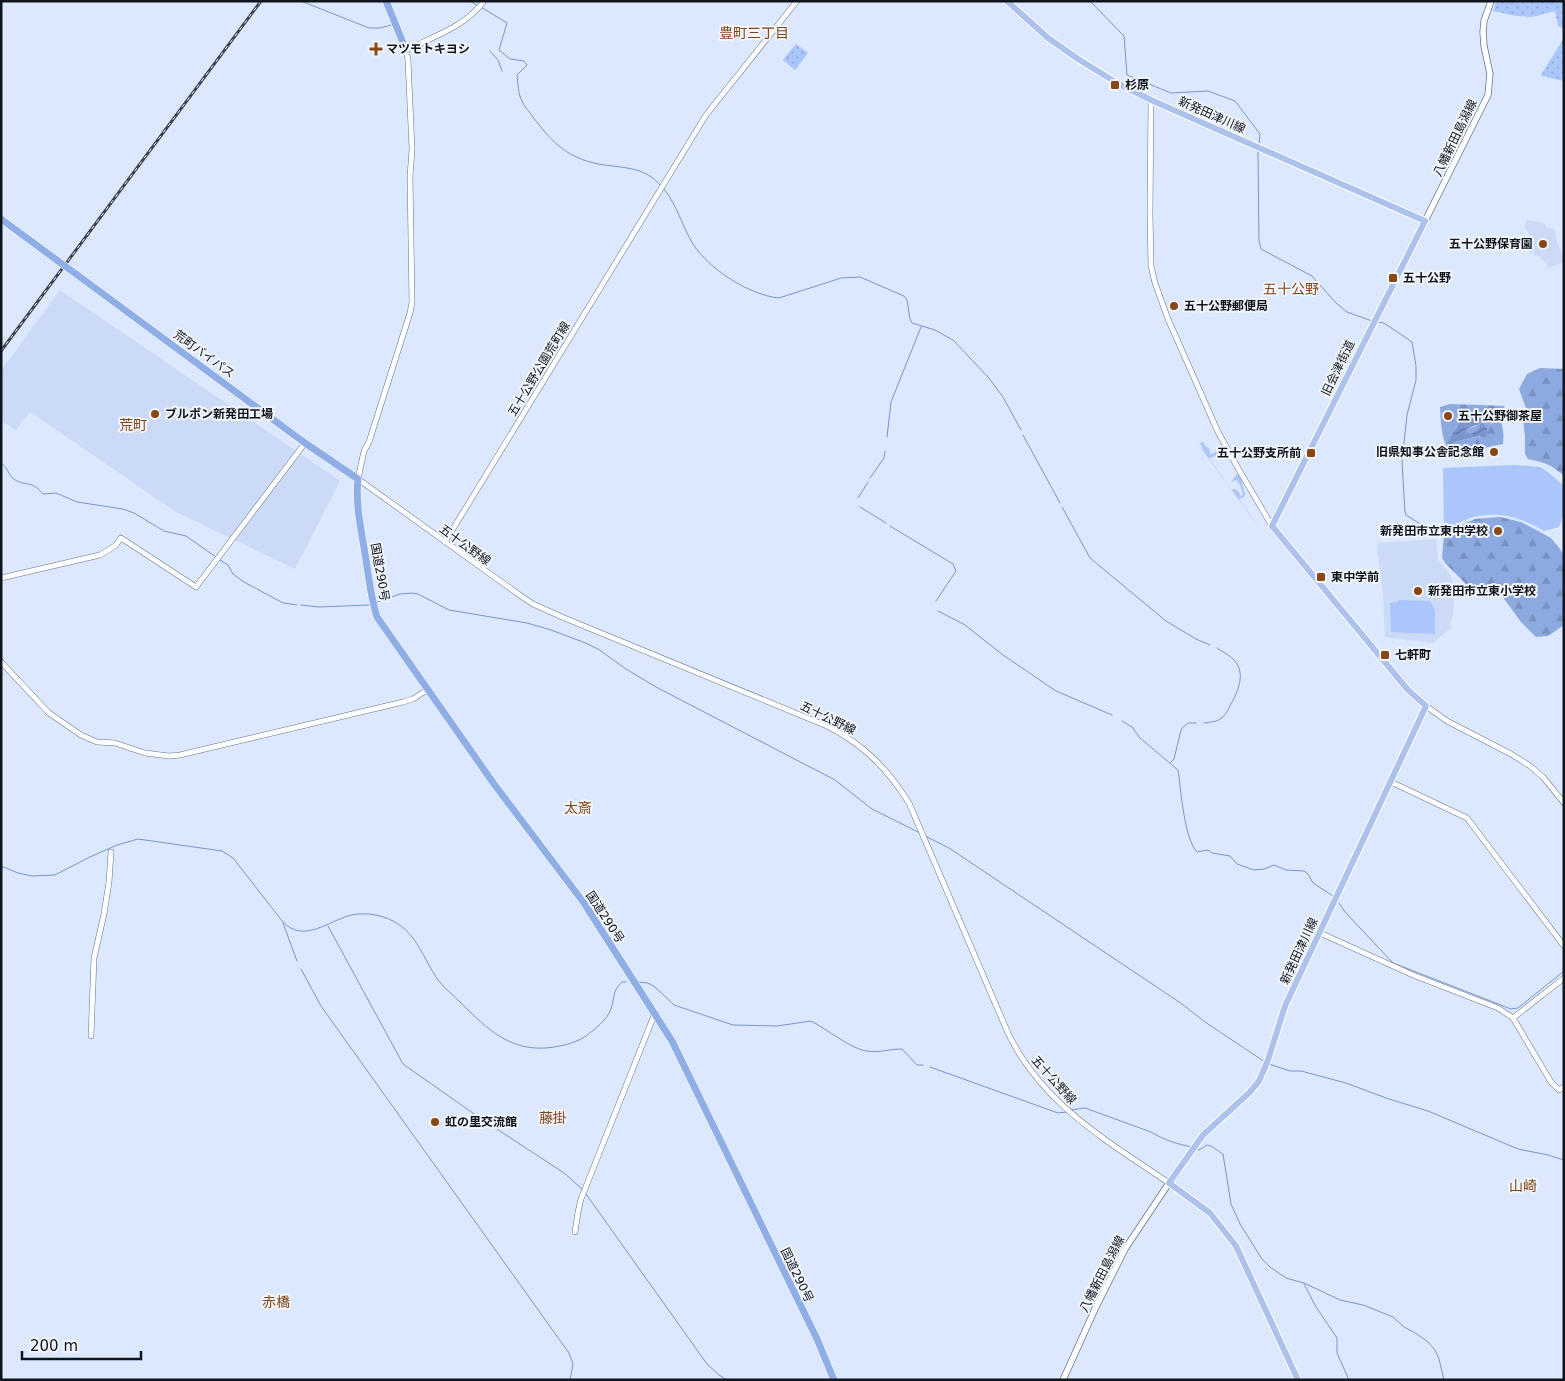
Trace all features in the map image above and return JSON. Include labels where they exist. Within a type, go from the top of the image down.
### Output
[{"type":"highway","points":[[386,1],[406,50]]},
{"type":"highway","name":"荒町バイパス","points":[[1,213],[58,261],[305,443],[358,479]]},
{"type":"highway","name":"荒町バイパス","points":[[1,219],[38,245]]},
{"type":"highway","name":"国道290号","points":[[358,479],[357,497],[360,522],[377,617],[494,784],[584,903],[672,1040],[834,1380]]},
{"type":"main road","name":"新発田津川線","points":[[1007,1],[1048,38],[1117,83],[1151,100],[1425,221]]},
{"type":"main road","name":"八幡新田島潟線","points":[[1425,221],[1488,95],[1490,74],[1483,32],[1484,21],[1491,1]]},
{"type":"main road","name":"旧会津街道","points":[[1272,526],[1425,221]]},
{"type":"main road","points":[[1272,526],[1408,690],[1426,706]]},
{"type":"main road","name":"新発田津川線","points":[[1169,1183],[1203,1135],[1250,1092],[1259,1081],[1285,1006],[1426,706]]},
{"type":"main road","name":"八幡新田島潟線","points":[[1063,1380],[1125,1249],[1169,1183]]},
{"type":"main road","points":[[1169,1183],[1210,1213],[1228,1233],[1236,1246],[1298,1380]]},
{"type":"street","name":"五十公野公園荒町線","points":[[445,542],[706,115],[797,1]]},
{"type":"street","points":[[358,479],[364,451],[369,442],[412,302],[410,177],[412,149],[406,50],[447,31],[481,5]]},
{"type":"street","points":[[1151,100],[1151,266],[1155,283],[1168,319],[1218,432],[1272,526]]},
{"type":"street","points":[[1,578],[100,555],[115,546],[121,538],[196,587],[305,443]]},
{"type":"street","name":"五十公野線","points":[[358,479],[533,604],[562,618],[828,726],[850,739],[876,759],[895,781],[913,812],[1008,1033],[1026,1065],[1053,1097],[1077,1119],[1169,1183]]},
{"type":"street","points":[[1,662],[49,713],[81,735],[97,742],[115,743],[145,753],[169,756],[403,702],[413,699],[427,690]]},
{"type":"street","points":[[1426,706],[1448,721],[1530,766],[1543,777],[1564,803]]},
{"type":"street","points":[[1390,782],[1467,818],[1564,946]]},
{"type":"street","points":[[91,1036],[94,958],[106,898],[111,852]]},
{"type":"street","points":[[1320,933],[1413,975],[1498,1008],[1513,1018],[1550,1082],[1560,1090],[1564,1087]]},
{"type":"street","points":[[1513,1018],[1564,978]]},
{"type":"street","points":[[575,1232],[581,1199],[655,1013]]},
{"type":"shaded area","points":[[1496,1],[1564,1],[1564,29],[1558,26],[1555,11],[1532,17],[1517,16],[1493,11]]},
{"type":"shaded area","points":[[1564,38],[1564,81],[1542,76],[1541,75]]},
{"type":"shaded area","points":[[796,44],[808,53],[795,70],[783,60]]},
{"type":"shaded area","name":"五十公野保育園","points":[[1527,220],[1544,223],[1547,228],[1554,229],[1563,262],[1548,268],[1546,263],[1537,255],[1535,256],[1533,252],[1530,254],[1526,241],[1531,238],[1524,228]]},
{"type":"shaded area","points":[[60,290],[340,481],[295,569],[176,512],[30,412],[16,430],[1,421],[1,371]]},
{"type":"shaded area","points":[[1203,442],[1212,454],[1222,450],[1211,458],[1206,454],[1232,490],[1239,492],[1241,497],[1243,494],[1240,485],[1236,480],[1231,482],[1237,474],[1241,478],[1245,494],[1244,497],[1239,499],[1264,534],[1198,444],[1205,452],[1200,443]]},
{"type":"shaded area","points":[[1515,465],[1540,467],[1564,486],[1564,513],[1559,527],[1544,531],[1510,516],[1483,515],[1469,518],[1444,531],[1443,468]]},
{"type":"shaded area","name":"新発田市立東小学校","points":[[1436,539],[1438,560],[1452,579],[1454,596],[1451,628],[1433,643],[1385,637],[1383,595],[1377,545],[1379,543]]},
{"type":"shaded area","points":[[1399,600],[1430,601],[1435,610],[1435,634],[1391,632],[1390,603],[1398,602]]},
{"type":"green space","points":[[1540,368],[1564,369],[1564,476],[1548,464],[1528,459],[1525,454],[1523,418],[1526,408],[1519,389],[1527,374]]},
{"type":"green space","points":[[1450,404],[1505,406],[1501,412],[1503,444],[1479,449],[1476,453],[1452,455],[1448,450],[1441,426],[1440,407]],"holes":[[[1468,418],[1478,422],[1476,426],[1467,429],[1465,433],[1471,435],[1478,429],[1480,424],[1481,436],[1455,442],[1454,432],[1461,421]]]},
{"type":"green space","points":[[1500,517],[1521,522],[1551,538],[1564,556],[1564,625],[1548,636],[1536,637],[1521,622],[1502,596],[1484,593],[1467,585],[1442,558],[1444,534],[1475,519]]},
{"type":"water","points":[[1468,418],[1478,422],[1478,424],[1467,429],[1465,433],[1471,434],[1482,423],[1487,428],[1485,438],[1480,436],[1451,442],[1450,439],[1460,421]]},
{"type":"waterway","points":[[301,1],[369,28],[391,25]]},
{"type":"waterway","points":[[470,1],[478,6]]},
{"type":"waterway","points":[[1090,1],[1124,36],[1127,75],[1171,93],[1208,91],[1235,101],[1260,134],[1259,144]]},
{"type":"waterway","points":[[481,7],[507,23],[499,50],[510,59],[524,61],[527,65],[517,75],[521,98],[539,125],[552,140],[566,151],[584,160],[603,165],[630,168],[646,174],[661,186]]},
{"type":"waterway","points":[[490,51],[498,60],[502,71]]},
{"type":"waterway","points":[[1258,151],[1259,241],[1261,249],[1312,276],[1336,303],[1347,312],[1372,321]]},
{"type":"waterway","points":[[664,189],[689,237],[700,253],[719,271],[755,292],[779,298],[841,278],[860,277],[904,296],[907,300],[912,323],[935,330],[953,340],[988,377],[1003,397],[1021,430]]},
{"type":"waterway","points":[[1378,322],[1384,323],[1412,342],[1416,380],[1407,415],[1402,462],[1405,512],[1406,515],[1437,535]]},
{"type":"waterway","points":[[887,437],[891,402],[921,327]]},
{"type":"waterway","points":[[1023,435],[1060,503]]},
{"type":"waterway","points":[[870,478],[884,458],[885,451]]},
{"type":"waterway","points":[[1,463],[14,479],[21,483],[35,486],[43,494],[56,493],[77,502],[123,509],[134,513],[164,531],[186,536],[216,557]]},
{"type":"waterway","points":[[858,498],[868,482]]},
{"type":"waterway","points":[[860,507],[886,523]]},
{"type":"waterway","points":[[1062,507],[1090,558],[1166,621],[1210,645]]},
{"type":"waterway","points":[[890,526],[953,564],[956,571],[936,601]]},
{"type":"waterway","points":[[220,560],[228,565],[233,574],[244,582],[283,603],[297,605]]},
{"type":"waterway","points":[[377,602],[400,594],[418,594],[449,610],[527,623],[583,642],[598,649],[656,687],[835,780],[872,809],[920,833]]},
{"type":"waterway","points":[[301,605],[319,607],[369,605]]},
{"type":"waterway","points":[[938,611],[965,625],[1003,655],[1056,691],[1112,715]]},
{"type":"waterway","points":[[1204,723],[1216,721],[1223,717],[1234,699],[1240,683],[1239,667],[1236,662],[1217,648]]},
{"type":"waterway","points":[[1122,721],[1132,727],[1140,738],[1178,770],[1186,825],[1197,852],[1208,850],[1212,853],[1230,856],[1237,864],[1254,870],[1274,865],[1286,870],[1304,871],[1313,883],[1333,896]]},
{"type":"waterway","points":[[1171,762],[1174,759],[1182,728],[1188,723],[1196,723]]},
{"type":"waterway","points":[[925,836],[949,848],[1265,1062]]},
{"type":"waterway","points":[[1,866],[32,876],[55,875],[117,845],[138,839],[222,851],[233,858],[283,922],[290,928],[298,931],[314,930],[357,914],[382,917],[401,926],[414,940],[438,980],[446,989],[491,1030],[501,1037],[525,1047],[558,1046],[574,1042],[586,1036],[607,1017],[617,988],[622,982],[626,982]]},
{"type":"waterway","points":[[1339,903],[1345,912],[1393,963],[1511,1009],[1518,1008],[1564,971]]},
{"type":"waterway","points":[[283,923],[297,961]]},
{"type":"waterway","points":[[328,926],[403,1064],[477,1116],[564,1173],[582,1189]]},
{"type":"waterway","points":[[1,946],[1,951]]},
{"type":"waterway","points":[[301,969],[321,1006],[569,1353],[573,1364],[570,1380]]},
{"type":"waterway","points":[[638,982],[648,983],[655,987],[674,1005],[733,1025],[777,1026],[811,1021],[861,1050],[875,1052],[902,1049],[917,1065],[923,1065]]},
{"type":"waterway","points":[[1269,1064],[1290,1071],[1301,1071],[1346,1083],[1428,1111],[1518,1149],[1564,1160]]},
{"type":"waterway","points":[[930,1067],[1058,1113],[1067,1112]]},
{"type":"waterway","points":[[1071,1110],[1085,1108],[1181,1145],[1192,1147]]},
{"type":"waterway","points":[[1195,1149],[1199,1150],[1207,1145],[1223,1154],[1231,1204],[1240,1224],[1262,1259],[1270,1267],[1286,1278],[1304,1283],[1340,1300],[1363,1305],[1393,1317],[1404,1327],[1428,1342],[1435,1350],[1444,1380]]},
{"type":"waterway","points":[[586,1194],[707,1364],[727,1380]]},
{"type":"waterway","points":[[1304,1284],[1316,1307],[1337,1338],[1337,1353],[1349,1380]]},
{"type":"railway","points":[[1,351],[261,1]]},
{"type":"place","name":"マツモトキヨシ","points":[[376,49]]},
{"type":"place","name":"杉原","points":[[1115,85]]},
{"type":"place","name":"五十公野保育園","points":[[1543,244]]},
{"type":"place","name":"五十公野","points":[[1393,278]]},
{"type":"place","name":"五十公野郵便局","points":[[1174,306]]},
{"type":"place","name":"ブルボン新発田工場","points":[[155,414]]},
{"type":"place","name":"五十公野御茶屋","points":[[1448,416]]},
{"type":"place","name":"旧県知事公舎記念館","points":[[1494,452]]},
{"type":"place","name":"五十公野支所前","points":[[1311,453]]},
{"type":"place","name":"新発田市立東中学校","points":[[1498,531]]},
{"type":"place","name":"東中学前","points":[[1321,577]]},
{"type":"place","name":"新発田市立東小学校","points":[[1418,591]]},
{"type":"place","name":"七軒町","points":[[1385,655]]},
{"type":"place","name":"虹の里交流館","points":[[435,1122]]},
{"type":"district","name":"豊町三丁目","points":[[754,33]]},
{"type":"district","name":"五十公野","points":[[1291,289]]},
{"type":"district","name":"荒町","points":[[133,425]]},
{"type":"district","name":"太斎","points":[[578,808]]},
{"type":"district","name":"藤掛","points":[[553,1118]]},
{"type":"district","name":"山崎","points":[[1523,1186]]},
{"type":"district","name":"赤橋","points":[[276,1302]]}]
